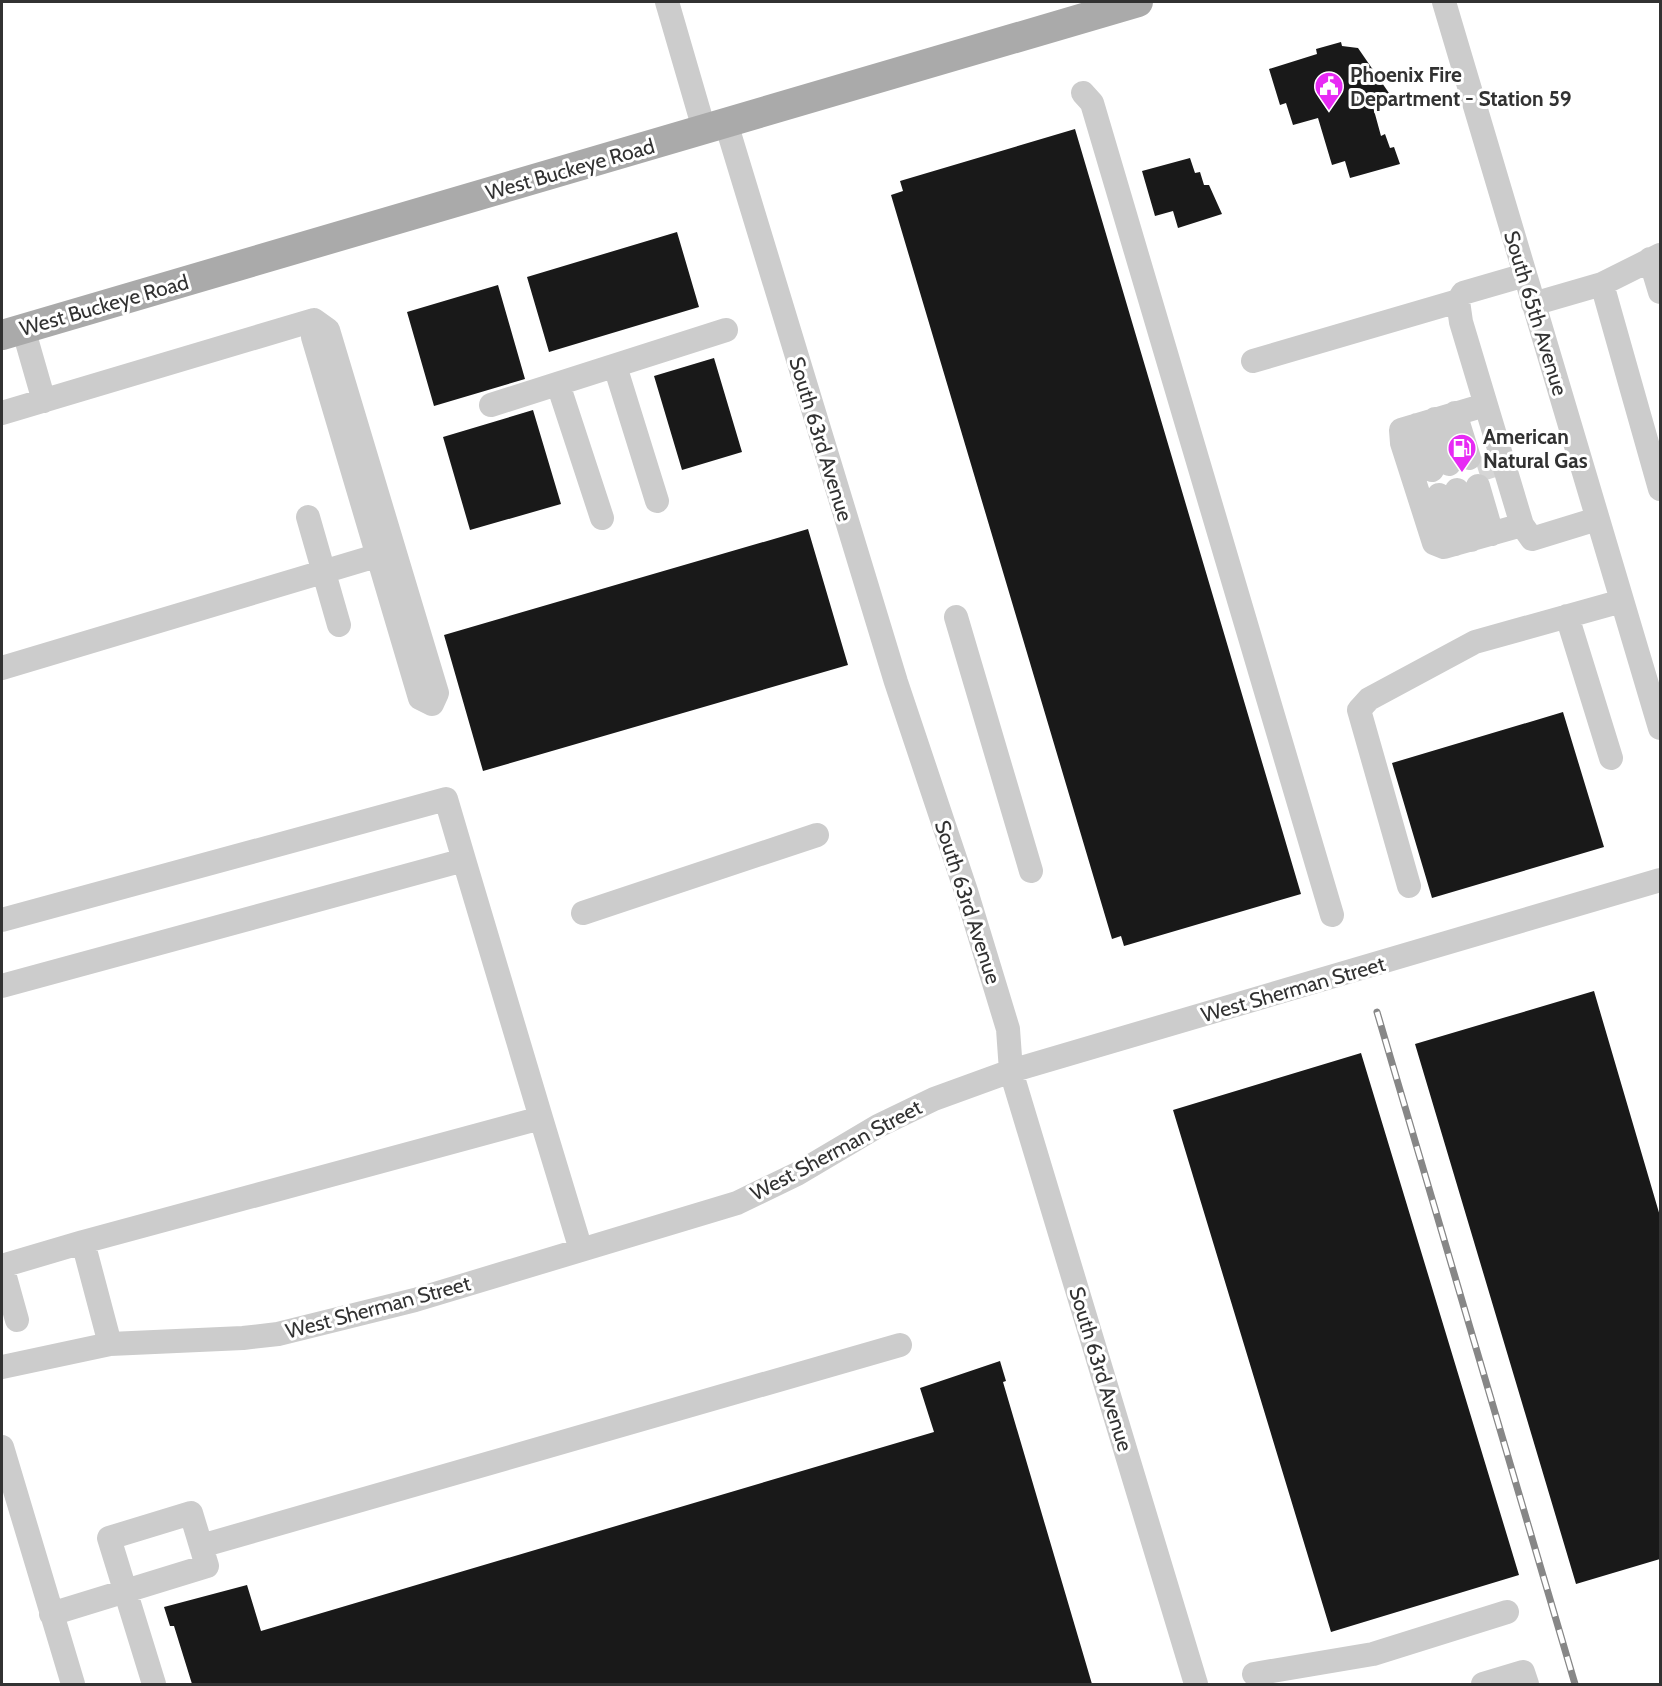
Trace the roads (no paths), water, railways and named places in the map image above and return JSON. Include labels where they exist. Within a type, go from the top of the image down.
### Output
[{"type":"main road","name":"West Buckeye Road","points":[[12,331],[1138,2]]},
{"type":"street","name":"South 63rd Avenue","points":[[667,2],[715,126],[966,891],[1005,1018],[1011,1071],[1196,1684]]},
{"type":"street","name":"South 65th Avenue","points":[[1444,2],[1660,728]]},
{"type":"street","points":[[1083,93],[1092,103],[1332,915]]},
{"type":"street","points":[[1533,304],[1602,284],[1655,257],[1660,292]]},
{"type":"street","points":[[1453,414],[1459,462],[1453,414],[1461,322],[1458,301],[1463,293],[1525,276]]},
{"type":"street","points":[[1602,284],[1660,489]]},
{"type":"street","points":[[1253,361],[1458,301]]},
{"type":"street","points":[[2,413],[314,320],[328,330],[386,554],[420,698],[432,704],[437,693],[386,554]]},
{"type":"street","points":[[491,405],[726,330]]},
{"type":"street","points":[[12,331],[44,401]]},
{"type":"street","points":[[615,366],[657,501]]},
{"type":"street","points":[[558,384],[602,518]]},
{"type":"street","points":[[1453,414],[1489,535]]},
{"type":"street","points":[[1453,414],[1401,430],[1402,443],[1434,543],[1444,547],[1489,535],[1532,539],[1597,519]]},
{"type":"street","points":[[1489,535],[1467,488],[1489,535]]},
{"type":"street","points":[[308,517],[339,625]]},
{"type":"street","points":[[2,668],[386,554]]},
{"type":"street","points":[[1409,886],[1359,710],[1369,699],[1475,642],[1622,601]]},
{"type":"street","points":[[1567,616],[1611,758]]},
{"type":"street","points":[[956,617],[1031,871]]},
{"type":"street","points":[[2,920],[446,799],[581,1250]]},
{"type":"street","points":[[583,913],[817,836]]},
{"type":"street","points":[[2,986],[464,860]]},
{"type":"street","name":"West Sherman Street","points":[[2,1367],[110,1344],[243,1338],[278,1334],[415,1300],[737,1203],[797,1174],[896,1117],[933,1099],[1011,1071],[1660,880]]},
{"type":"street","points":[[17,1320],[2,1266],[541,1118]]},
{"type":"street","points":[[83,1242],[110,1344]]},
{"type":"street","points":[[201,1546],[900,1345]]},
{"type":"street","points":[[2,1447],[73,1684]]},
{"type":"street","points":[[51,1614],[125,1591],[207,1566],[190,1513],[109,1538],[125,1591],[154,1684]]},
{"type":"street","points":[[1254,1674],[1373,1654],[1507,1612]]},
{"type":"street","points":[[1483,1684],[1523,1672],[1527,1684]]},
{"type":"tunnel","points":[[1486,455],[1494,480]]},
{"type":"railway","points":[[1377,1012],[1575,1684]]},
{"type":"place","name":"Phoenix Fire Department - Station 59","points":[[1329,112]]},
{"type":"place","name":"American Natural Gas","points":[[1462,474]]}]
